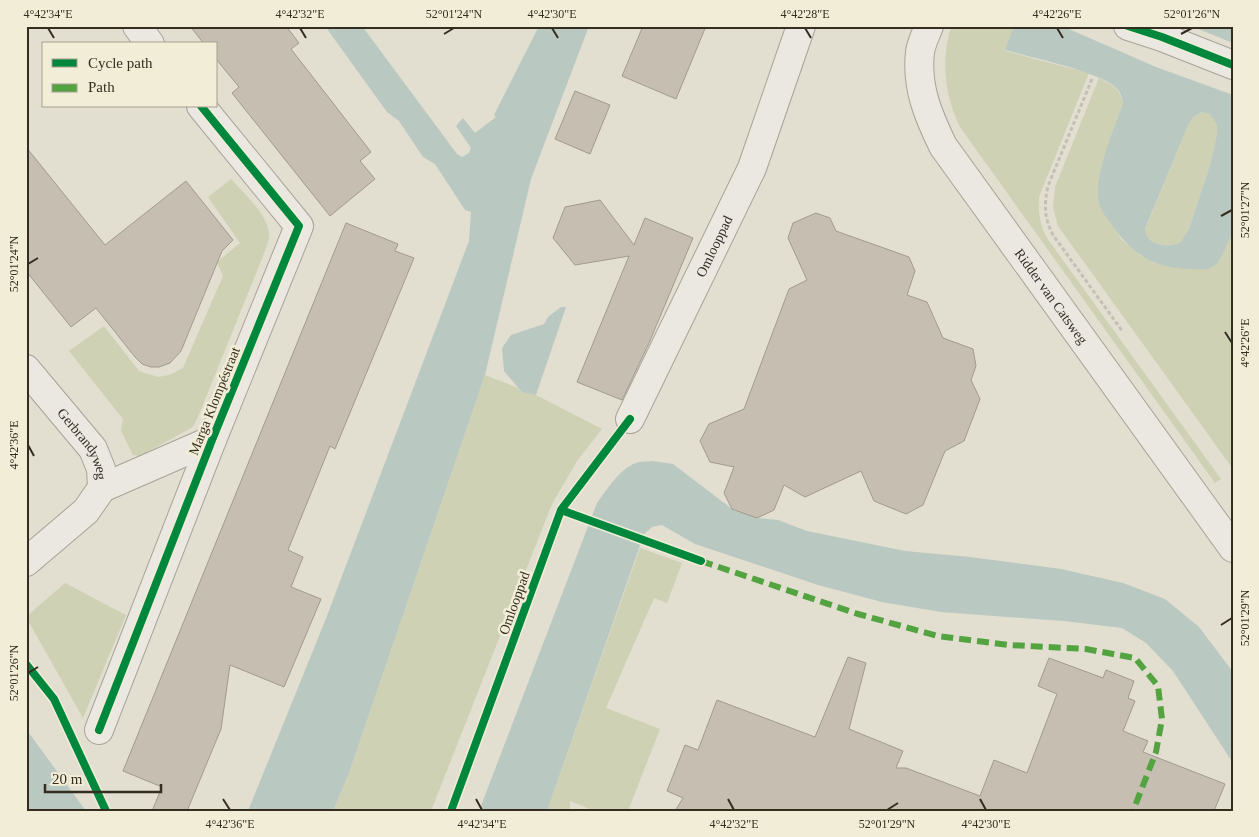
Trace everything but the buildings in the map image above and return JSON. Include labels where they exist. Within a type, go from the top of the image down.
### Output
[{"type":"street","points":[[137,26],[149,42]]},
{"type":"street","name":"Omlooppad","points":[[630,419],[752,168],[800,26]]},
{"type":"street","name":"Ridder van Catsweg","points":[[929,26],[920,51],[920,85],[927,113],[943,146],[1233,548]]},
{"type":"street","points":[[1128,26],[1162,37],[1233,65]]},
{"type":"street","name":"Marga Klompéstraat","points":[[99,730],[212,440],[299,226],[203,108]]},
{"type":"street","name":"Gerbrandyweg","points":[[26,369],[92,449],[101,469],[102,488],[86,510],[26,562]]},
{"type":"street","name":"Marga Klompéstraat","points":[[102,488],[212,440]]},
{"type":"path","points":[[1092,79],[1048,186],[1045,212],[1048,226],[1053,235],[1128,340]]},
{"type":"green space","points":[[951,26],[1014,26],[1005,51],[1089,73],[1039,197],[1039,214],[1042,225],[1049,241],[1221,479],[1215,483],[960,127],[947,90],[945,65]]},
{"type":"green space","points":[[1099,78],[1117,90],[1123,103],[1101,168],[1099,181],[1099,202],[1121,239],[1141,256],[1216,265],[1227,241],[1233,234],[1233,469],[1058,226],[1053,207],[1055,187]]},
{"type":"green space","points":[[1203,112],[1210,114],[1214,118],[1217,125],[1217,134],[1211,162],[1189,229],[1181,243],[1176,245],[1159,244],[1150,239],[1145,230],[1189,123],[1193,117]]},
{"type":"green space","points":[[231,179],[264,218],[269,233],[266,248],[193,427],[140,456],[133,455],[121,431],[123,419],[69,351],[104,326],[139,371],[158,377],[169,375],[183,368],[223,276],[217,262],[240,243],[208,197]]},
{"type":"green space","points":[[485,375],[518,388],[522,392],[536,395],[602,429],[577,461],[552,504],[431,811],[333,811],[349,773]]},
{"type":"green space","points":[[640,548],[682,563],[667,603],[654,598],[606,708],[660,729],[628,811],[595,811],[570,801],[570,811],[547,811]]},
{"type":"green space","points":[[65,583],[126,615],[83,718],[26,617]]},
{"type":"shaded area","points":[[325,26],[362,26],[457,154],[462,157],[469,153],[471,148],[456,126],[463,118],[475,133],[496,117],[494,115],[539,26],[589,26],[531,179],[485,375],[349,773],[333,811],[248,811],[325,621],[469,241],[471,212],[465,210],[435,164],[423,157],[399,121],[387,112]]},
{"type":"shaded area","points":[[1014,26],[1062,26],[1156,67],[1233,95],[1233,234],[1217,264],[1209,269],[1178,268],[1166,266],[1144,257],[1126,242],[1102,211],[1099,203],[1099,180],[1105,153],[1123,103],[1117,89],[1109,83],[1082,71],[1005,50]],"holes":[[[1202,112],[1210,114],[1217,125],[1217,134],[1211,162],[1189,229],[1180,243],[1175,245],[1158,244],[1149,239],[1145,229],[1189,123],[1193,117]]]},
{"type":"shaded area","points":[[1191,26],[1233,26],[1233,43]]},
{"type":"shaded area","points":[[561,307],[566,307],[536,395],[522,392],[504,371],[502,348],[511,335],[544,324],[548,317]]},
{"type":"shaded area","points":[[652,461],[673,464],[732,509],[757,518],[778,520],[807,531],[905,551],[1061,569],[1123,583],[1165,599],[1199,627],[1233,672],[1233,763],[1173,671],[1146,643],[1122,628],[1064,621],[941,612],[882,602],[818,585],[695,544],[662,525],[652,527],[644,534],[547,811],[479,811],[597,503],[624,470],[638,462]]},
{"type":"shaded area","points":[[26,729],[86,811],[26,811]]},
{"type":"marked path","points":[[701,561],[858,614],[938,636],[1009,645],[1086,649],[1135,658],[1158,686],[1162,719],[1156,752],[1133,811]]},
{"type":"cycle path","points":[[1128,26],[1162,37],[1233,65]]},
{"type":"cycle path","points":[[99,730],[212,440],[299,226],[203,108]]},
{"type":"cycle path","points":[[451,811],[561,510],[630,419]]},
{"type":"cycle path","points":[[561,510],[701,561]]},
{"type":"cycle path","points":[[26,664],[54,699],[106,811]]}]
